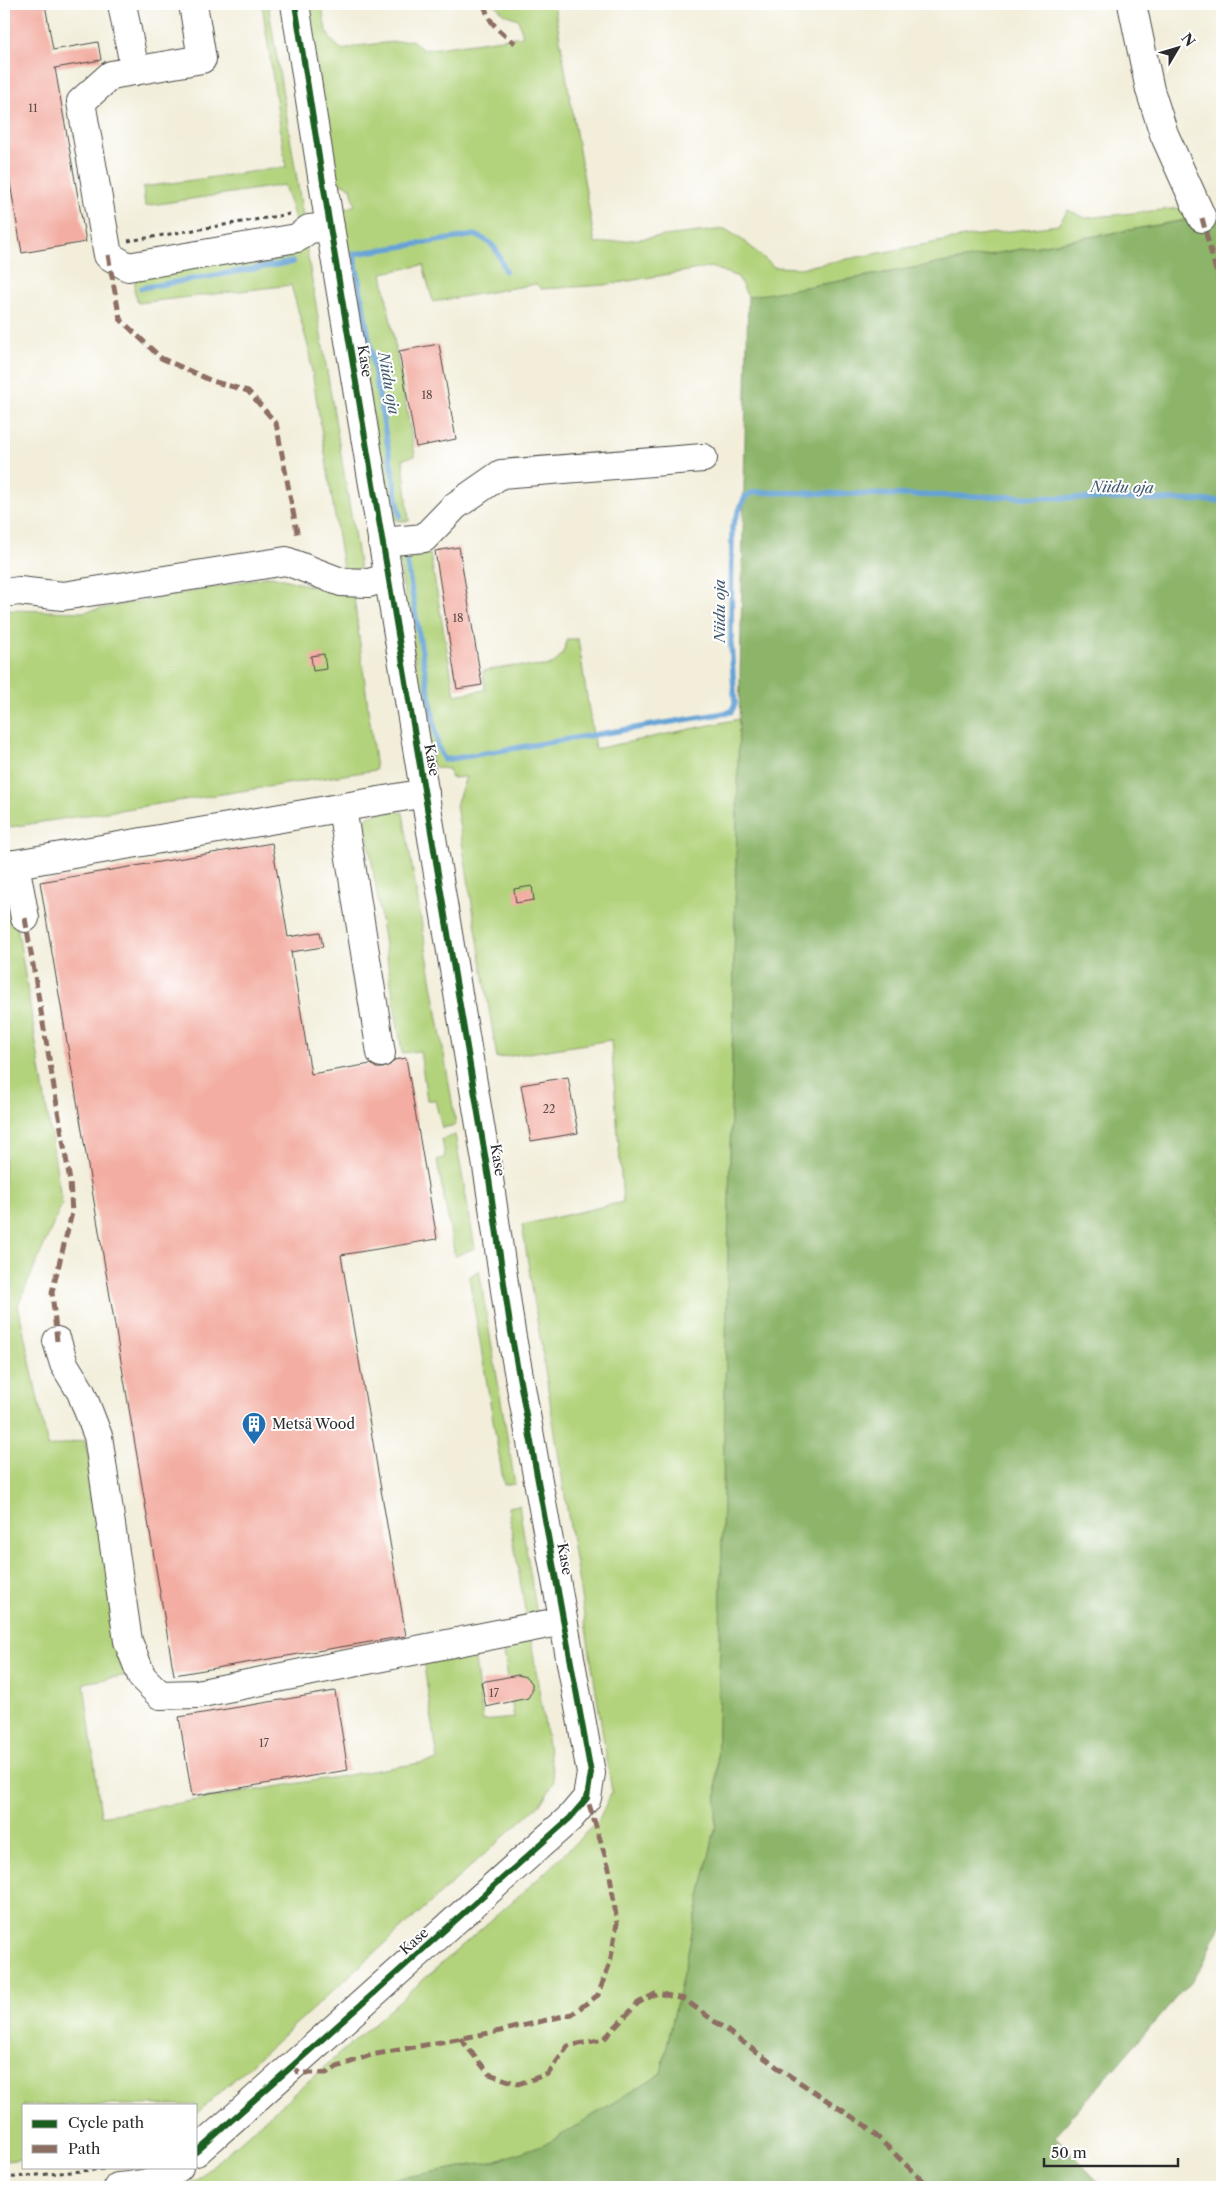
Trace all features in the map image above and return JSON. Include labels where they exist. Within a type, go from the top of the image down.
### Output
[{"type":"street","points":[[122,4],[135,71]]},
{"type":"street","points":[[194,4],[202,59],[111,75],[81,102],[108,255],[128,267],[297,238],[309,230],[330,227]]},
{"type":"street","name":"Kase","points":[[198,2150],[570,1818],[587,1798],[591,1773],[511,1332],[487,1169],[426,793],[330,227],[296,4]]},
{"type":"street","points":[[1132,4],[1150,90],[1164,134],[1202,218]]},
{"type":"street","points":[[382,542],[424,538],[455,506],[501,474],[703,458]]},
{"type":"street","points":[[4,593],[19,591],[63,596],[286,561],[340,582],[368,584],[388,577]]},
{"type":"street","points":[[25,918],[10,865],[426,793]]},
{"type":"street","points":[[342,808],[381,1054]]},
{"type":"street","points":[[57,1341],[64,1364],[81,1392],[98,1436],[128,1641],[142,1677],[160,1695],[197,1694],[563,1621]]},
{"type":"street","points":[[114,2178],[145,2184],[172,2174],[178,2168]]},
{"type":"path","points":[[4,2178],[114,2178]]},
{"type":"green space","points":[[262,4],[268,4],[304,222],[297,224],[284,185],[145,206],[143,187],[286,167]]},
{"type":"green space","points":[[306,4],[322,4],[326,30],[332,41],[343,50],[357,46],[412,40],[423,50],[523,36],[518,19],[504,14],[495,4],[554,4],[595,244],[725,229],[744,241],[774,267],[800,268],[964,237],[1058,225],[1068,210],[1085,218],[1181,208],[1191,219],[748,297],[738,277],[711,267],[605,285],[541,289],[536,284],[433,302],[423,265],[382,273],[415,456],[403,459],[409,521],[397,521],[388,508],[339,215],[345,209],[355,205],[351,187],[335,181]]},
{"type":"green space","points":[[1222,214],[1222,1920],[1201,1969],[1055,2136],[1103,2187],[348,2187],[497,2161],[550,2142],[661,2073],[716,1825],[748,297]]},
{"type":"green space","points":[[305,239],[360,569],[350,571],[343,568],[308,346],[291,285],[138,303],[134,289],[136,278]]},
{"type":"green space","points":[[430,554],[455,695],[485,690],[483,671],[511,666],[548,665],[560,658],[567,639],[578,639],[595,749],[739,719],[716,1825],[661,2073],[550,2142],[497,2161],[348,2187],[188,2187],[540,1877],[598,1821],[612,1792],[522,1225],[623,1202],[611,1040],[497,1058],[456,805],[466,777],[451,778],[449,769],[438,768],[431,764],[399,560]]},
{"type":"green space","points":[[271,576],[354,597],[376,770],[4,828],[4,610],[83,612]]},
{"type":"green space","points":[[393,810],[403,813],[456,1125],[442,1128],[435,1100],[427,1100],[420,1051],[402,1053],[365,819],[370,815]]},
{"type":"green space","points":[[15,913],[62,1204],[18,1305],[48,1447],[85,1440],[128,1675],[84,1683],[101,1816],[438,1760],[423,1659],[474,1653],[483,1721],[514,1718],[503,1645],[531,1640],[554,1782],[541,1803],[198,2112],[198,2104],[22,2104],[22,2159],[5,2161],[4,916]]},
{"type":"green space","points":[[455,1135],[475,1248],[455,1256],[437,1160],[445,1157],[442,1139]]},
{"type":"green space","points":[[479,1270],[515,1484],[504,1485],[469,1277]]},
{"type":"green space","points":[[519,1505],[537,1615],[526,1616],[508,1507]]},
{"type":"building","points":[[4,4],[45,4],[53,50],[98,42],[101,60],[55,68],[86,242],[22,253],[4,148]]},
{"type":"building","points":[[439,344],[456,439],[416,447],[399,351]]},
{"type":"building","points":[[459,547],[482,685],[457,689],[435,551]]},
{"type":"building","points":[[324,654],[326,669],[313,671],[311,656]]},
{"type":"building","name":"Metsä Wood","points":[[272,843],[288,937],[320,932],[323,947],[291,952],[311,1074],[371,1064],[376,1068],[383,1068],[390,1065],[394,1060],[406,1058],[437,1239],[341,1255],[406,1636],[174,1675],[40,882]]},
{"type":"building","points":[[532,886],[534,900],[516,903],[514,889]]},
{"type":"building","points":[[568,1077],[578,1133],[531,1141],[521,1085]]},
{"type":"building","points":[[518,1675],[526,1677],[532,1683],[532,1691],[528,1698],[486,1707],[481,1682]]},
{"type":"building","points":[[335,1691],[348,1770],[192,1796],[179,1717]]},
{"type":"waterway","name":"Niidu oja","points":[[400,516],[354,254],[475,235],[487,241],[495,248],[505,271]]},
{"type":"waterway","name":"Niidu oja","points":[[141,288],[293,262]]},
{"type":"waterway","name":"Niidu oja","points":[[407,563],[438,747],[444,760],[731,712],[735,704],[731,643],[732,527],[745,497],[754,492],[1222,501]]},
{"type":"marked path","points":[[484,4],[495,26],[515,43]]},
{"type":"marked path","points":[[1202,218],[1222,294]]},
{"type":"marked path","points":[[108,255],[120,319],[161,358],[212,381],[248,391],[276,423],[298,537]]},
{"type":"marked path","points":[[25,918],[70,1181],[72,1213],[52,1292],[57,1341]]},
{"type":"marked path","points":[[292,2066],[299,2073],[326,2073],[371,2055],[500,2031],[572,2014],[598,1995],[610,1963],[617,1923],[609,1868],[587,1798]]},
{"type":"marked path","points":[[460,2038],[489,2074],[518,2084],[548,2074],[568,2046],[604,2039],[638,2003],[657,1993],[684,1999],[781,2070],[866,2126],[929,2187]]},
{"type":"cycle path","points":[[198,2150],[570,1818],[587,1798],[591,1773],[511,1332],[489,1179],[330,227],[295,4]]},
{"type":"place","name":"Metsä Wood","points":[[254,1445]]}]
